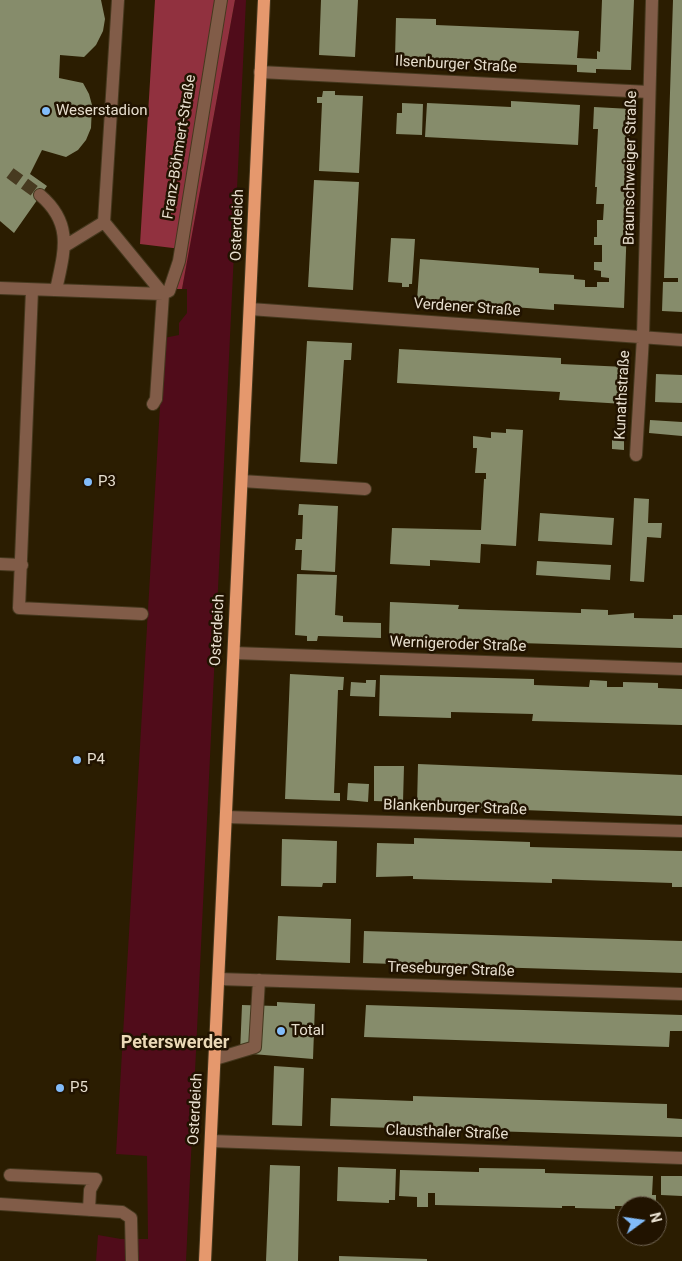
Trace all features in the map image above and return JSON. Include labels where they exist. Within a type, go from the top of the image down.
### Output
[{"type":"main road","name":"Osterdeich","points":[[205,1261],[264,0]]},
{"type":"street","points":[[118,0],[104,222],[163,294],[156,399],[153,404]]},
{"type":"street","name":"Franz-Böhmert-Straße","points":[[163,294],[172,286],[179,261],[221,0]]},
{"type":"street","name":"Braunschweiger Straße","points":[[643,337],[652,0]]},
{"type":"street","name":"Ilsenburger Straße","points":[[260,72],[649,92]]},
{"type":"street","points":[[40,195],[50,204],[60,220],[64,246],[56,290]]},
{"type":"street","points":[[64,246],[104,222]]},
{"type":"street","points":[[0,288],[163,294]]},
{"type":"street","points":[[32,290],[19,608],[142,614]]},
{"type":"street","name":"Verdener Straße","points":[[250,309],[682,340]]},
{"type":"street","name":"Kunathstraße","points":[[636,455],[643,337]]},
{"type":"street","points":[[242,481],[365,489]]},
{"type":"street","points":[[0,564],[22,565]]},
{"type":"street","name":"Wernigeroder Straße","points":[[234,653],[682,669]]},
{"type":"street","name":"Blankenburger Straße","points":[[226,817],[682,831]]},
{"type":"street","name":"Treseburger Straße","points":[[219,979],[682,994]]},
{"type":"street","points":[[215,1059],[256,1047],[259,980]]},
{"type":"street","name":"Clausthaler Straße","points":[[211,1141],[682,1158]]},
{"type":"street","points":[[10,1175],[96,1179],[90,1190],[89,1210]]},
{"type":"street","points":[[0,1204],[122,1212],[131,1218],[132,1261]]},
{"type":"shaded area","points":[[155,0],[235,0],[182,289],[171,289],[181,249],[140,244]]},
{"type":"shaded area","points":[[235,0],[246,0],[186,1261],[96,1261],[98,1235],[121,1239],[148,1239],[147,1156],[116,1154],[164,338],[179,335],[179,323],[187,313],[187,289],[182,289]]},
{"type":"building","name":"Weserstadion","points":[[0,0],[101,0],[105,19],[103,31],[96,45],[84,57],[60,55],[59,78],[83,83],[89,94],[92,105],[91,128],[86,140],[78,150],[66,157],[42,150],[30,174],[47,186],[14,233],[0,221]]},
{"type":"building","points":[[321,0],[358,0],[355,57],[319,55]]},
{"type":"building","points":[[602,0],[634,0],[631,70],[596,69],[596,73],[577,72],[577,65],[395,58],[396,18],[436,19],[436,25],[579,31],[577,58],[597,59],[597,51],[600,52]]},
{"type":"building","points":[[673,0],[682,0],[682,312],[662,311],[663,282],[678,282],[678,278],[664,278]]},
{"type":"building","points":[[323,91],[335,91],[335,95],[363,96],[359,173],[319,171],[322,103],[317,103],[317,97],[322,97]]},
{"type":"building","points":[[511,101],[580,105],[578,145],[425,137],[427,103],[511,107]]},
{"type":"building","points":[[402,103],[423,104],[422,135],[396,134],[397,113],[402,113]]},
{"type":"building","points":[[594,107],[631,109],[624,308],[554,304],[554,310],[417,300],[420,259],[539,268],[539,273],[574,275],[574,279],[585,280],[585,287],[597,287],[597,282],[609,282],[609,278],[601,277],[601,271],[594,270],[594,262],[602,262],[602,245],[594,245],[594,237],[597,237],[597,220],[603,220],[604,204],[596,204],[598,129],[593,129]]},
{"type":"building","points":[[314,180],[359,182],[353,290],[308,287]]},
{"type":"building","points":[[391,238],[415,239],[412,284],[409,284],[409,287],[402,287],[402,283],[388,282]]},
{"type":"building","points":[[307,341],[352,343],[351,360],[344,360],[337,464],[300,462]]},
{"type":"building","points":[[399,349],[561,358],[561,364],[626,367],[624,404],[559,400],[560,392],[397,383]]},
{"type":"building","points":[[656,374],[682,375],[682,403],[655,402]]},
{"type":"building","points":[[650,420],[682,422],[682,436],[649,433]]},
{"type":"building","points":[[506,429],[523,430],[516,546],[481,544],[480,563],[430,560],[430,566],[390,564],[392,528],[481,530],[486,473],[475,473],[477,448],[473,448],[473,436],[491,438],[491,432],[506,433]]},
{"type":"building","points":[[612,438],[624,439],[624,450],[612,449]]},
{"type":"building","points":[[634,498],[649,499],[648,523],[662,523],[661,538],[647,537],[644,582],[630,581]]},
{"type":"building","points":[[299,504],[338,506],[335,572],[301,570],[302,550],[295,550],[296,539],[302,539],[303,515],[298,515]]},
{"type":"building","points":[[540,513],[614,518],[612,545],[538,541]]},
{"type":"building","points":[[537,561],[611,565],[610,580],[536,575]]},
{"type":"building","points":[[297,574],[337,575],[335,615],[343,616],[343,622],[381,623],[381,638],[318,636],[317,641],[307,641],[307,636],[295,635]]},
{"type":"building","points":[[390,602],[459,605],[458,609],[581,613],[581,609],[608,610],[608,615],[634,613],[634,618],[673,619],[673,615],[682,615],[682,648],[389,639]]},
{"type":"building","points":[[290,674],[344,677],[343,690],[338,690],[334,793],[340,793],[340,801],[285,799]]},
{"type":"building","points":[[380,675],[534,679],[534,685],[589,687],[590,680],[607,681],[607,687],[623,687],[623,682],[658,683],[658,688],[682,689],[682,725],[532,721],[533,714],[451,712],[451,718],[379,716]]},
{"type":"building","points":[[366,680],[376,680],[375,697],[350,696],[351,682],[366,683]]},
{"type":"building","points":[[418,764],[682,775],[682,816],[417,806]]},
{"type":"building","points":[[374,766],[404,766],[403,802],[374,801]]},
{"type":"building","points":[[348,783],[369,784],[368,802],[347,800]]},
{"type":"building","points":[[414,838],[530,842],[530,847],[682,851],[682,887],[672,887],[672,883],[552,879],[552,883],[413,879],[413,876],[376,877],[377,843],[414,844]]},
{"type":"building","points":[[282,839],[337,841],[336,883],[323,883],[322,887],[281,886]]},
{"type":"building","points":[[278,916],[351,919],[350,963],[276,960]]},
{"type":"building","points":[[364,931],[682,941],[682,973],[363,963]]},
{"type":"building","points":[[277,1002],[315,1004],[313,1059],[240,1053],[242,1005],[277,1006]]},
{"type":"building","points":[[366,1005],[682,1015],[682,1031],[670,1031],[669,1047],[364,1037]]},
{"type":"building","points":[[274,1066],[304,1068],[302,1126],[272,1125]]},
{"type":"building","points":[[413,1096],[667,1104],[667,1118],[682,1119],[682,1137],[330,1126],[331,1098],[413,1101]]},
{"type":"building","points":[[270,1165],[300,1166],[298,1261],[266,1261]]},
{"type":"building","points":[[338,1167],[396,1169],[395,1200],[389,1200],[389,1203],[337,1201]]},
{"type":"building","points":[[479,1168],[545,1169],[545,1173],[653,1176],[652,1195],[656,1196],[617,1196],[617,1206],[615,1206],[615,1209],[575,1208],[575,1206],[562,1206],[562,1208],[435,1205],[435,1193],[428,1193],[428,1207],[417,1207],[417,1197],[399,1196],[400,1170],[479,1172]]},
{"type":"building","points":[[661,1176],[682,1176],[682,1196],[661,1195]]},
{"type":"building","points":[[339,1256],[427,1259],[427,1261],[339,1261]]},
{"type":"tunnel","points":[[10,173],[40,195]]},
{"type":"place","name":"Weserstadion","points":[[46,111]]},
{"type":"place","name":"P3","points":[[88,482]]},
{"type":"place","name":"P4","points":[[77,760]]},
{"type":"place","name":"Total","points":[[281,1031]]},
{"type":"place","name":"P5","points":[[60,1088]]},
{"type":"district","name":"Peterswerder","points":[[175,1043]]}]
